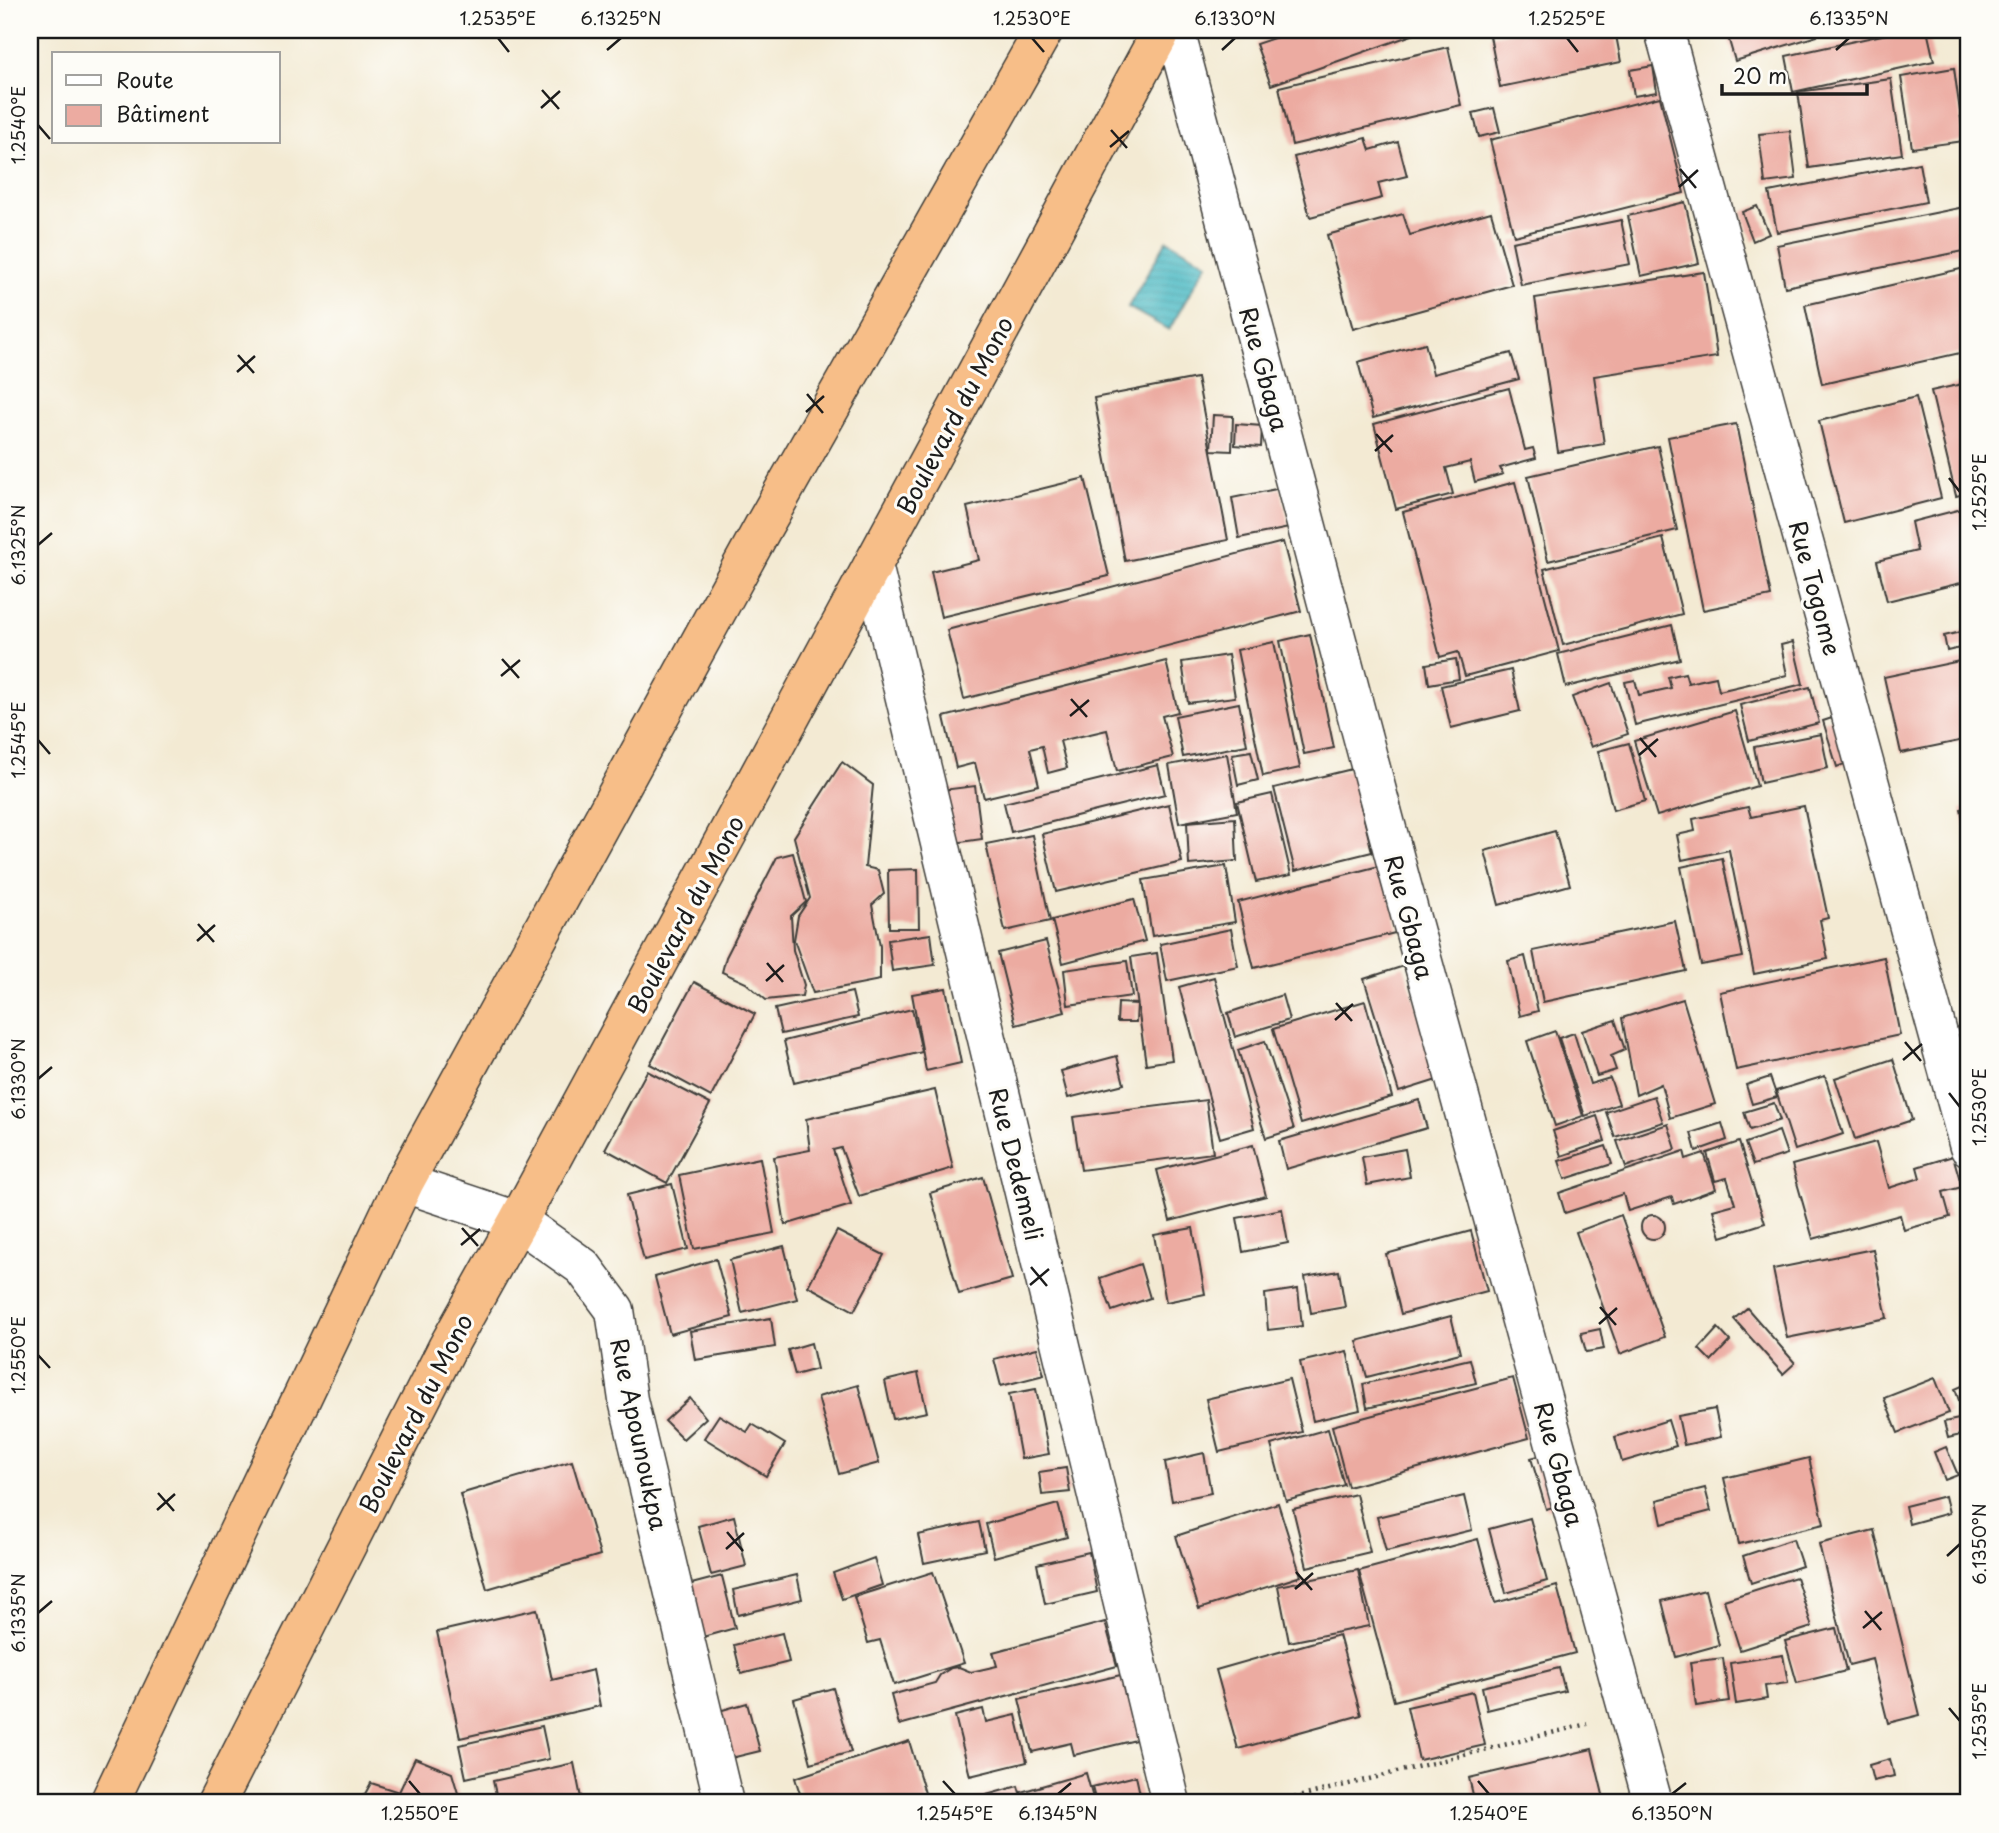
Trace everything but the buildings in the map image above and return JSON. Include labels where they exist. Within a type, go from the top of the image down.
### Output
[{"type":"highway","points":[[109,1803],[404,1184],[763,527],[1044,30]]},
{"type":"highway","name":"Boulevard du Mono","points":[[216,1803],[447,1348],[519,1221],[1162,30]]},
{"type":"street","name":"Rue Gbaga","points":[[1175,30],[1399,878],[1653,1803]]},
{"type":"street","name":"Rue Togome","points":[[1664,30],[1969,1147]]},
{"type":"street","name":"Rue Dedemeli","points":[[873,565],[1171,1803]]},
{"type":"street","name":"Rue Apounoukpa","points":[[404,1184],[519,1221],[583,1267],[615,1310],[628,1400],[724,1803]]},
{"type":"path","points":[[1274,1803],[1629,1714]]},
{"type":"water","points":[[1167,240],[1207,263],[1169,330],[1128,307]]}]
